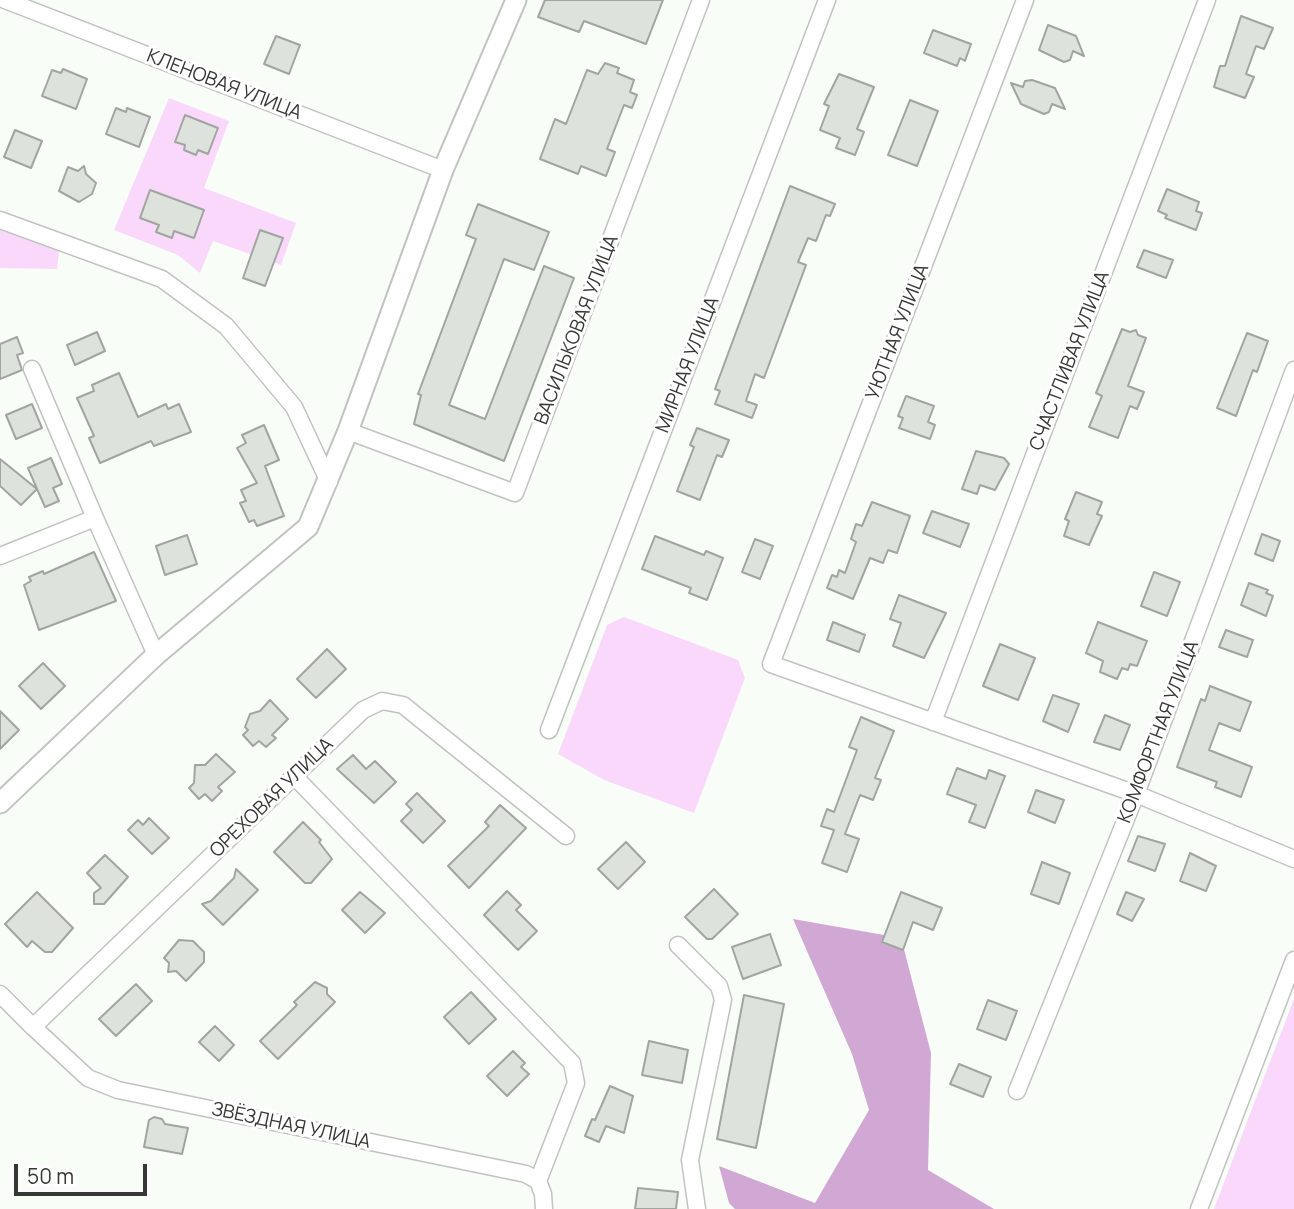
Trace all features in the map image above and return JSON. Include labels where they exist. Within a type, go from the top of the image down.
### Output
[{"type":"street","name":"КЛЕНОВАЯ УЛИЦА","points":[[5,0],[443,170]]},
{"type":"street","points":[[0,803],[156,655],[308,527],[329,482],[443,170],[516,0]]},
{"type":"street","name":"ВАСИЛЬКОВАЯ УЛИЦА","points":[[348,431],[515,494],[701,0]]},
{"type":"street","name":"МИРНАЯ УЛИЦА","points":[[550,730],[827,0]]},
{"type":"street","name":"УЮТНАЯ УЛИЦА","points":[[933,722],[771,664],[1025,0]]},
{"type":"street","name":"СЧАСТЛИВАЯ УЛИЦА","points":[[933,722],[1207,0]]},
{"type":"street","points":[[0,220],[162,279],[226,327],[294,407],[329,482]]},
{"type":"street","points":[[32,369],[156,655]]},
{"type":"street","name":"КОМФОРТНАЯ УЛИЦА","points":[[1017,1091],[1136,794],[1294,370]]},
{"type":"street","points":[[0,556],[95,518]]},
{"type":"street","name":"ОРЕХОВАЯ УЛИЦА","points":[[33,1027],[363,710],[382,701],[403,705],[566,836]]},
{"type":"street","points":[[933,722],[1136,794],[1294,859]]},
{"type":"street","points":[[294,776],[572,1063],[576,1083],[538,1181],[544,1194],[544,1209]]},
{"type":"street","points":[[678,945],[719,986],[723,1000],[690,1160],[697,1209]]},
{"type":"street","points":[[1199,1209],[1294,960]]},
{"type":"street","points":[[0,993],[33,1027]]},
{"type":"street","name":"ЗВЁЗДНАЯ УЛИЦА","points":[[33,1027],[88,1078],[118,1090],[526,1174],[538,1181]]},
{"type":"shaded area","points":[[169,98],[229,121],[204,188],[296,223],[281,265],[213,241],[200,273],[178,255],[114,230]]},
{"type":"shaded area","points":[[0,229],[59,251],[57,269],[0,268]]},
{"type":"shaded area","points":[[624,617],[738,660],[745,678],[694,813],[604,780],[558,754],[607,625]]},
{"type":"shaded area","points":[[793,919],[901,938],[931,1053],[928,1170],[994,1209],[735,1209],[729,1203],[719,1166],[815,1203],[869,1110],[852,1054]]},
{"type":"shaded area","points":[[1294,999],[1294,1209],[1214,1209],[1248,1119]]},
{"type":"building","points":[[545,0],[663,0],[646,44],[584,21],[579,32],[538,17]]},
{"type":"building","points":[[1241,16],[1273,28],[1264,49],[1256,46],[1246,74],[1254,77],[1245,98],[1214,87],[1220,66],[1225,66]]},
{"type":"building","points":[[1048,25],[1076,36],[1084,56],[1073,51],[1070,60],[1064,62],[1039,50]]},
{"type":"building","points":[[933,30],[971,44],[965,61],[960,58],[957,66],[924,53]]},
{"type":"building","points":[[276,36],[300,45],[289,74],[264,64]]},
{"type":"building","points":[[605,63],[619,68],[617,73],[634,80],[630,92],[637,95],[632,108],[624,105],[607,149],[615,152],[606,176],[581,166],[578,174],[540,159],[555,119],[566,124],[587,70],[598,74]]},
{"type":"building","points":[[63,69],[87,79],[76,109],[42,96],[52,70],[61,73]]},
{"type":"building","points":[[839,74],[874,87],[857,129],[864,132],[855,155],[836,148],[840,138],[820,130],[829,106],[824,104]]},
{"type":"building","points":[[1032,80],[1055,88],[1065,109],[1052,104],[1049,112],[1044,114],[1021,104],[1011,83],[1023,87],[1025,81]]},
{"type":"building","points":[[910,100],[938,111],[917,166],[888,155]]},
{"type":"building","points":[[116,108],[126,112],[127,108],[150,117],[139,147],[106,134]]},
{"type":"building","points":[[185,115],[218,128],[208,154],[198,150],[196,155],[184,150],[185,145],[175,142]]},
{"type":"building","points":[[15,130],[42,141],[31,168],[4,157]]},
{"type":"building","points":[[84,166],[86,174],[96,183],[92,194],[79,202],[59,191],[68,167],[78,171]]},
{"type":"building","points":[[790,186],[835,204],[830,216],[826,215],[816,241],[808,238],[798,262],[806,265],[764,378],[755,374],[746,401],[757,405],[752,418],[715,404],[720,391],[715,389]]},
{"type":"building","points":[[1167,189],[1199,202],[1196,211],[1202,213],[1196,230],[1165,218],[1167,215],[1158,211]]},
{"type":"building","points":[[150,190],[204,210],[194,238],[174,231],[172,238],[156,232],[159,225],[140,218]]},
{"type":"building","points":[[478,204],[549,232],[534,270],[504,259],[449,405],[485,419],[544,266],[574,278],[504,461],[414,424],[421,395],[418,394],[476,239],[466,235]]},
{"type":"building","points":[[260,230],[283,238],[265,286],[243,278]]},
{"type":"building","points":[[1144,250],[1173,260],[1166,278],[1137,267]]},
{"type":"building","points":[[1122,329],[1130,332],[1136,330],[1138,335],[1146,338],[1128,386],[1144,392],[1137,409],[1130,406],[1118,438],[1089,427],[1102,396],[1096,393]]},
{"type":"building","points":[[97,332],[105,351],[75,365],[67,345]]},
{"type":"building","points":[[1247,333],[1268,341],[1257,372],[1253,370],[1236,416],[1217,408]]},
{"type":"building","points":[[17,337],[23,353],[17,355],[22,370],[0,379],[0,344]]},
{"type":"building","points":[[119,373],[138,417],[166,404],[168,409],[179,404],[191,432],[154,446],[151,441],[100,463],[89,438],[94,436],[77,398],[94,391],[92,385]]},
{"type":"building","points":[[906,396],[934,406],[928,422],[935,425],[930,439],[899,428],[903,418],[898,416]]},
{"type":"building","points":[[32,404],[42,428],[16,439],[6,415]]},
{"type":"building","points":[[264,425],[279,460],[265,466],[284,516],[257,526],[254,520],[249,522],[240,503],[246,501],[241,490],[257,483],[237,448],[246,443],[242,435]]},
{"type":"building","points":[[697,428],[729,440],[722,457],[717,455],[700,500],[677,491],[694,447],[690,445]]},
{"type":"building","points":[[976,451],[1004,458],[1009,464],[995,490],[980,485],[977,494],[962,489]]},
{"type":"building","points":[[51,458],[62,484],[53,488],[59,501],[45,507],[28,468]]},
{"type":"building","points":[[0,459],[37,489],[21,505],[0,486]]},
{"type":"building","points":[[1076,492],[1102,502],[1097,514],[1102,516],[1089,545],[1064,536],[1069,521],[1065,519]]},
{"type":"building","points":[[872,502],[910,516],[897,553],[888,550],[883,563],[870,558],[853,599],[827,588],[832,575],[837,577],[839,570],[845,573],[856,542],[851,539],[856,524],[862,526]]},
{"type":"building","points":[[932,511],[969,524],[960,547],[923,533]]},
{"type":"building","points":[[1262,534],[1280,541],[1273,561],[1255,554]]},
{"type":"building","points":[[187,535],[197,564],[165,575],[156,546]]},
{"type":"building","points":[[655,536],[704,555],[706,551],[723,558],[707,600],[689,593],[691,588],[642,569]]},
{"type":"building","points":[[755,539],[773,546],[760,579],[742,572]]},
{"type":"building","points":[[94,552],[116,601],[39,630],[24,585],[31,581],[29,577],[43,571],[44,574]]},
{"type":"building","points":[[1154,572],[1180,582],[1167,616],[1141,606]]},
{"type":"building","points":[[1249,583],[1268,590],[1266,593],[1273,596],[1266,616],[1241,605]]},
{"type":"building","points":[[899,595],[946,613],[924,658],[893,646],[901,623],[890,619]]},
{"type":"building","points":[[833,622],[865,635],[859,652],[827,640]]},
{"type":"building","points":[[1098,622],[1147,641],[1137,666],[1130,664],[1128,670],[1122,668],[1117,679],[1100,672],[1103,661],[1086,653]]},
{"type":"building","points":[[1226,630],[1253,640],[1247,657],[1219,647]]},
{"type":"building","points":[[1000,644],[1035,658],[1018,700],[983,686]]},
{"type":"building","points":[[327,649],[346,669],[316,698],[297,679]]},
{"type":"building","points":[[43,663],[65,686],[41,709],[19,686]]},
{"type":"building","points":[[1210,686],[1251,702],[1240,731],[1219,723],[1209,750],[1252,767],[1241,797],[1215,787],[1217,782],[1177,767],[1201,699],[1205,701]]},
{"type":"building","points":[[1053,695],[1079,704],[1068,732],[1043,721]]},
{"type":"building","points":[[270,700],[288,719],[272,735],[276,738],[266,747],[259,741],[253,746],[243,735],[248,730],[245,727],[250,714],[260,711]]},
{"type":"building","points":[[0,711],[19,730],[0,749]]},
{"type":"building","points":[[1105,715],[1130,725],[1120,750],[1094,742]]},
{"type":"building","points":[[861,717],[894,731],[875,778],[881,780],[873,800],[860,795],[845,834],[859,839],[847,872],[822,863],[834,830],[821,826],[827,809],[834,812],[857,750],[849,747]]},
{"type":"building","points":[[216,754],[235,772],[218,787],[222,791],[212,801],[205,794],[199,799],[189,788],[194,783],[195,765],[205,765]]},
{"type":"building","points":[[353,755],[366,769],[375,761],[396,782],[374,803],[337,769]]},
{"type":"building","points":[[957,768],[986,779],[989,770],[1005,776],[985,828],[969,822],[976,805],[947,794]]},
{"type":"building","points":[[1036,790],[1064,800],[1055,823],[1028,812]]},
{"type":"building","points":[[417,793],[445,821],[423,843],[401,821],[412,810],[406,804]]},
{"type":"building","points":[[500,805],[526,828],[469,888],[448,866],[489,826],[485,822]]},
{"type":"building","points":[[149,818],[169,838],[152,854],[128,830],[138,820],[143,825]]},
{"type":"building","points":[[303,822],[321,840],[319,842],[332,859],[311,883],[305,883],[274,852]]},
{"type":"building","points":[[1138,836],[1165,844],[1155,871],[1128,861]]},
{"type":"building","points":[[626,842],[645,862],[618,889],[598,869]]},
{"type":"building","points":[[1190,853],[1216,866],[1206,891],[1180,881]]},
{"type":"building","points":[[105,855],[128,877],[104,904],[94,904],[94,893],[101,888],[87,873]]},
{"type":"building","points":[[1042,862],[1070,873],[1059,904],[1031,894]]},
{"type":"building","points":[[236,869],[258,890],[223,925],[202,904],[211,901],[234,878]]},
{"type":"building","points":[[714,889],[738,914],[712,939],[707,939],[685,917]]},
{"type":"building","points":[[507,891],[521,905],[516,910],[537,931],[518,950],[484,915]]},
{"type":"building","points":[[37,892],[73,928],[52,952],[45,952],[32,941],[27,947],[5,924]]},
{"type":"building","points":[[360,892],[385,913],[365,933],[342,910]]},
{"type":"building","points":[[901,892],[942,908],[933,930],[913,922],[903,950],[882,942]]},
{"type":"building","points":[[1126,892],[1144,899],[1132,921],[1117,914]]},
{"type":"building","points":[[770,934],[781,965],[743,979],[732,947]]},
{"type":"building","points":[[179,940],[193,941],[204,952],[204,962],[186,981],[176,971],[168,972],[169,963],[164,958]]},
{"type":"building","points":[[315,982],[327,988],[327,994],[335,1002],[278,1059],[260,1041],[297,1005],[294,1002]]},
{"type":"building","points":[[136,984],[152,1001],[116,1036],[99,1019]]},
{"type":"building","points":[[471,992],[496,1019],[469,1044],[444,1017]]},
{"type":"building","points":[[744,995],[784,1004],[756,1148],[717,1139]]},
{"type":"building","points":[[988,1000],[1017,1011],[1006,1040],[977,1029]]},
{"type":"building","points":[[215,1026],[234,1045],[219,1061],[199,1042]]},
{"type":"building","points":[[649,1041],[688,1050],[682,1083],[642,1075]]},
{"type":"building","points":[[513,1051],[525,1063],[521,1067],[529,1074],[507,1096],[487,1076]]},
{"type":"building","points":[[959,1064],[991,1077],[983,1097],[950,1084]]},
{"type":"building","points":[[610,1086],[633,1096],[624,1133],[606,1126],[599,1142],[585,1136]]},
{"type":"building","points":[[154,1117],[162,1119],[165,1124],[188,1128],[182,1154],[144,1147],[149,1120]]},
{"type":"building","points":[[638,1188],[678,1192],[676,1209],[635,1209]]}]
